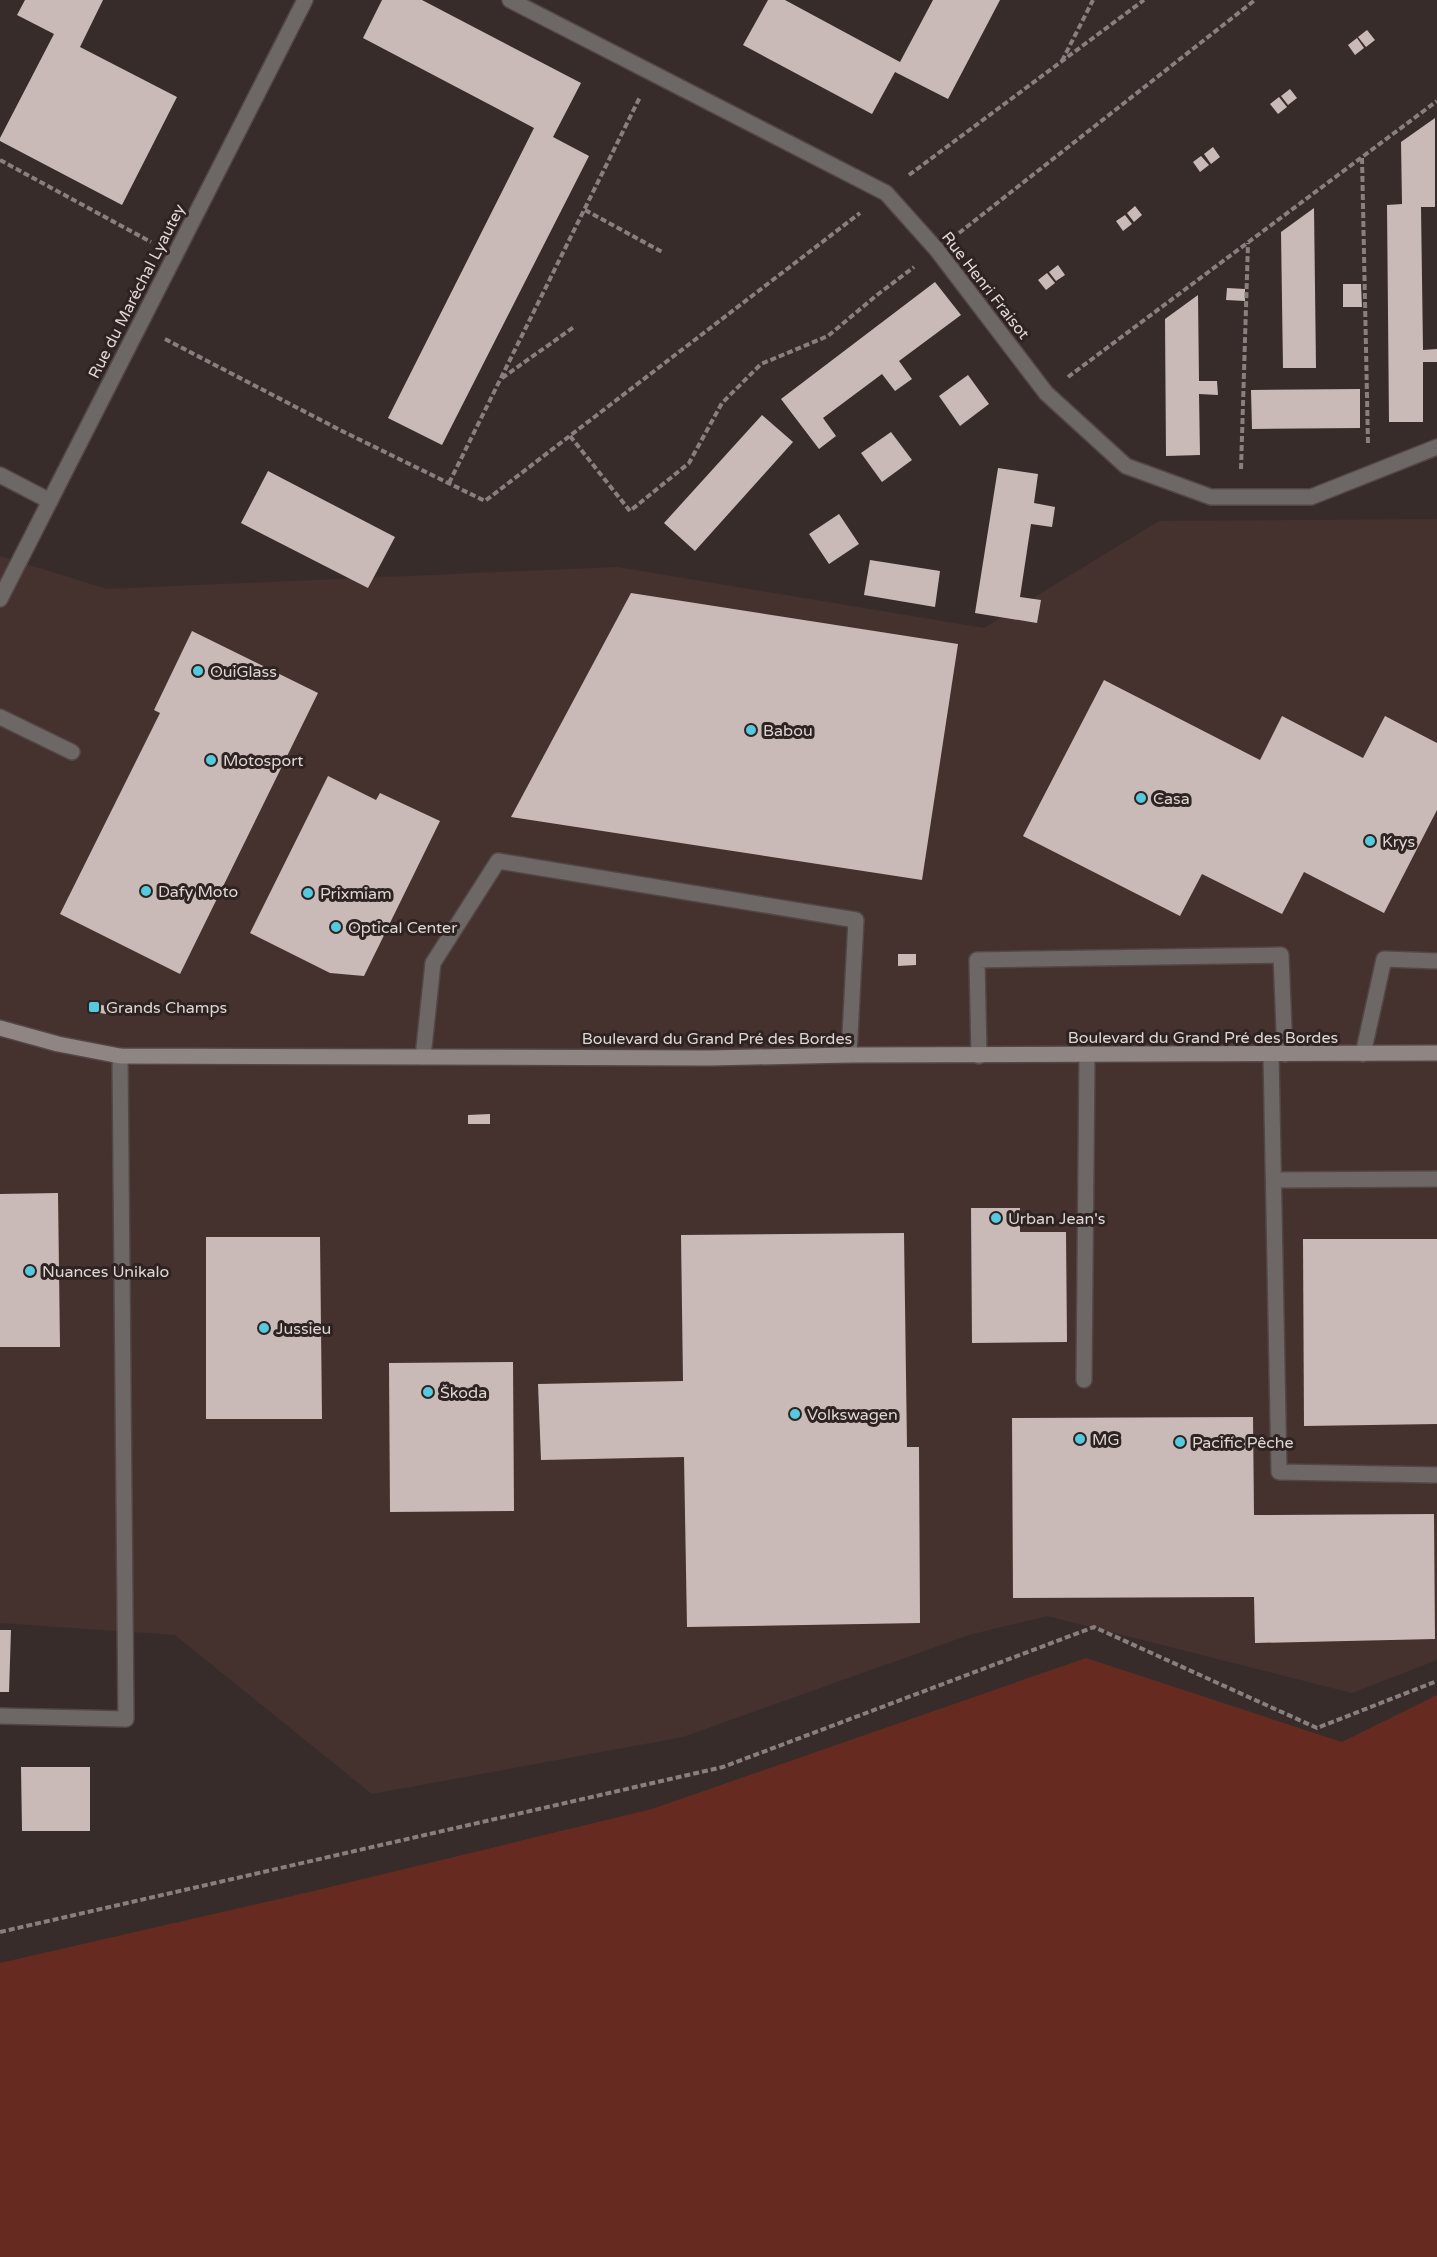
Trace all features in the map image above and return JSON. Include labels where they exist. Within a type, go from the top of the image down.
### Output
[{"type":"main road","name":"Boulevard du Grand Pré des Bordes","points":[[0,1028],[58,1044],[120,1056],[710,1058],[849,1055],[1437,1053]]},
{"type":"street","name":"Rue du Maréchal Lyautey","points":[[0,599],[305,0]]},
{"type":"street","name":"Rue Henri Fraisot","points":[[510,0],[886,193],[937,250],[1046,393],[1126,466],[1211,497],[1311,497],[1437,447]]},
{"type":"street","points":[[0,475],[50,501]]},
{"type":"street","points":[[0,717],[72,752]]},
{"type":"street","points":[[423,1057],[433,963],[498,861],[856,920],[849,1055]]},
{"type":"street","points":[[979,1056],[978,960],[1281,955],[1274,1180],[1278,1472],[1437,1474]]},
{"type":"street","points":[[1363,1054],[1384,959],[1437,961]]},
{"type":"street","points":[[1084,1380],[1086,1055]]},
{"type":"street","points":[[0,1716],[126,1719],[120,1056]]},
{"type":"street","points":[[1274,1180],[1437,1179]]},
{"type":"path","points":[[1061,62],[1093,0]]},
{"type":"path","points":[[139,326],[340,430],[485,501],[886,193],[1144,0]]},
{"type":"path","points":[[570,436],[630,511],[689,463],[722,404],[761,364],[828,336],[877,295],[1255,0]]},
{"type":"path","points":[[449,483],[652,73]]},
{"type":"path","points":[[1046,393],[1437,101]]},
{"type":"path","points":[[1362,157],[1369,475]]},
{"type":"path","points":[[0,160],[175,255]]},
{"type":"path","points":[[585,210],[664,253]]},
{"type":"path","points":[[1240,497],[1248,242]]},
{"type":"path","points":[[501,378],[574,327]]},
{"type":"path","points":[[0,1932],[723,1767],[1094,1627],[1317,1728],[1437,1681]]},
{"type":"shaded area","points":[[1437,519],[1437,1660],[1352,1693],[1047,1616],[969,1635],[683,1737],[372,1794],[175,1635],[0,1623],[0,556],[107,589],[617,567],[984,628],[1159,521]]},
{"type":"shaded area","points":[[1086,1658],[1342,1742],[1437,1695],[1437,2257],[0,2257],[0,1963],[301,1894],[652,1809]]},
{"type":"building","points":[[25,0],[103,0],[80,47],[177,97],[122,205],[0,141],[54,34],[17,15]]},
{"type":"building","points":[[382,0],[422,0],[581,83],[553,137],[589,156],[442,445],[388,418],[534,128],[363,38]]},
{"type":"building","points":[[768,0],[785,0],[900,62],[933,0],[1000,0],[948,99],[895,72],[872,114],[743,45]]},
{"type":"building","points":[[1367,30],[1375,40],[1366,47],[1358,37]]},
{"type":"building","points":[[1357,38],[1364,48],[1355,55],[1348,45]]},
{"type":"building","points":[[1290,89],[1297,98],[1288,105],[1281,96]]},
{"type":"building","points":[[1279,97],[1287,107],[1278,114],[1270,104]]},
{"type":"building","points":[[1435,118],[1435,207],[1421,207],[1423,350],[1437,349],[1437,362],[1423,362],[1423,422],[1389,422],[1387,205],[1402,204],[1401,142]]},
{"type":"building","points":[[1213,147],[1220,157],[1211,164],[1204,154]]},
{"type":"building","points":[[1201,156],[1209,165],[1200,172],[1193,162]]},
{"type":"building","points":[[1135,206],[1142,215],[1134,222],[1127,213]]},
{"type":"building","points":[[1314,208],[1316,368],[1283,368],[1281,232]]},
{"type":"building","points":[[1125,215],[1132,224],[1123,231],[1116,221]]},
{"type":"building","points":[[1058,265],[1065,275],[1056,281],[1049,272]]},
{"type":"building","points":[[1047,273],[1055,283],[1046,290],[1038,280]]},
{"type":"building","points":[[935,282],[961,315],[899,361],[912,379],[895,391],[882,374],[823,418],[836,436],[819,449],[781,399]]},
{"type":"building","points":[[1343,284],[1361,284],[1362,307],[1343,307]]},
{"type":"building","points":[[1227,288],[1245,289],[1245,301],[1226,300]]},
{"type":"building","points":[[1198,295],[1199,381],[1217,381],[1218,395],[1199,394],[1200,455],[1166,456],[1165,319]]},
{"type":"building","points":[[968,375],[989,404],[960,426],[939,396]]},
{"type":"building","points":[[1360,389],[1360,428],[1252,429],[1251,390]]},
{"type":"building","points":[[762,415],[793,442],[695,551],[664,523]]},
{"type":"building","points":[[891,432],[912,460],[882,482],[861,453]]},
{"type":"building","points":[[998,468],[1038,474],[1034,503],[1055,507],[1052,527],[1031,524],[1020,597],[1041,600],[1037,623],[975,613]]},
{"type":"building","points":[[268,471],[395,537],[368,588],[241,523]]},
{"type":"building","points":[[839,514],[859,544],[829,564],[809,534]]},
{"type":"building","points":[[870,560],[940,571],[935,607],[864,595]]},
{"type":"building","name":"Babou","points":[[631,593],[958,644],[922,880],[511,817]]},
{"type":"building","name":"Motosport","points":[[192,631],[318,693],[180,974],[60,914],[160,713],[154,710]]},
{"type":"building","points":[[1104,680],[1260,760],[1282,716],[1363,758],[1385,716],[1437,743],[1437,810],[1384,913],[1304,872],[1282,914],[1202,874],[1180,916],[1023,836]]},
{"type":"building","points":[[328,776],[376,800],[380,793],[440,821],[364,976],[330,973],[250,933]]},
{"type":"building","points":[[898,954],[916,954],[916,965],[898,966]]},
{"type":"building","points":[[90,1003],[107,1006],[106,1014],[89,1011]]},
{"type":"building","points":[[490,1114],[490,1124],[468,1124],[468,1115]]},
{"type":"building","name":"Nuances Unikalo","points":[[58,1193],[60,1347],[0,1347],[0,1194]]},
{"type":"building","points":[[971,1208],[1020,1208],[1020,1232],[1066,1232],[1067,1342],[972,1343]]},
{"type":"building","name":"Volkswagen","points":[[904,1233],[907,1447],[919,1447],[920,1623],[687,1627],[684,1457],[541,1460],[538,1384],[683,1381],[681,1235]]},
{"type":"building","name":"Jussieu","points":[[206,1237],[320,1237],[322,1419],[206,1419]]},
{"type":"building","points":[[1303,1239],[1437,1239],[1437,1424],[1304,1426]]},
{"type":"building","points":[[513,1362],[514,1511],[390,1512],[389,1363]]},
{"type":"building","points":[[1253,1417],[1254,1515],[1434,1514],[1435,1639],[1255,1643],[1254,1597],[1013,1598],[1012,1418]]},
{"type":"building","points":[[0,1630],[11,1630],[9,1692],[0,1692]]},
{"type":"building","points":[[21,1767],[90,1767],[90,1831],[22,1831]]},
{"type":"place","name":"OuiGlass","points":[[198,671]]},
{"type":"place","name":"Babou","points":[[751,730]]},
{"type":"place","name":"Motosport","points":[[211,760]]},
{"type":"place","name":"Casa","points":[[1141,798]]},
{"type":"place","name":"Krys","points":[[1370,841]]},
{"type":"place","name":"Dafy Moto","points":[[146,891]]},
{"type":"place","name":"Prixmiam","points":[[308,893]]},
{"type":"place","name":"Optical Center","points":[[336,927]]},
{"type":"place","name":"Grands Champs","points":[[94,1007]]},
{"type":"place","name":"Urban Jean's","points":[[996,1218]]},
{"type":"place","name":"Nuances Unikalo","points":[[30,1271]]},
{"type":"place","name":"Jussieu","points":[[264,1328]]},
{"type":"place","name":"Škoda","points":[[428,1392]]},
{"type":"place","name":"Volkswagen","points":[[795,1414]]},
{"type":"place","name":"MG","points":[[1080,1439]]},
{"type":"place","name":"Pacific Pêche","points":[[1180,1442]]}]
